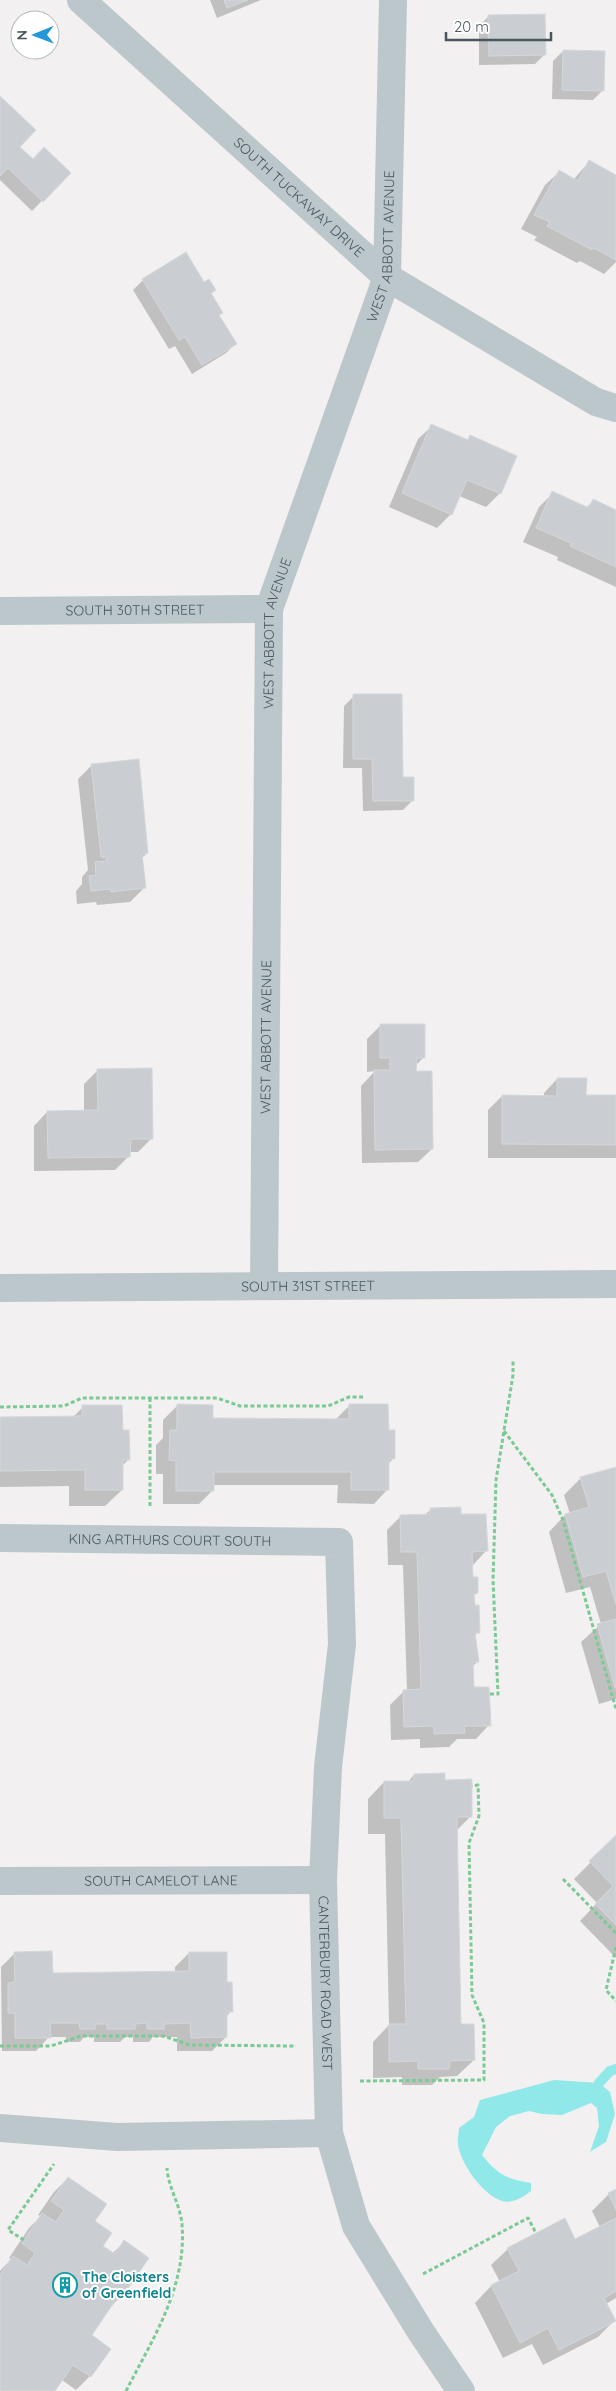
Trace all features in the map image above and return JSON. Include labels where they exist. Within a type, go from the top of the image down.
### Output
[{"type":"street","name":"SOUTH TUCKAWAY DRIVE","points":[[81,0],[387,277],[596,402],[616,408]]},
{"type":"street","name":"WEST ABBOTT AVENUE","points":[[264,1286],[270,609],[387,277],[393,0]]},
{"type":"street","name":"SOUTH 30TH STREET","points":[[0,611],[270,609]]},
{"type":"street","name":"SOUTH 31ST STREET","points":[[0,1288],[616,1284]]},
{"type":"street","name":"KING ARTHURS COURT SOUTH","points":[[0,1538],[150,1538],[339,1542]]},
{"type":"street","name":"CANTERBURY ROAD WEST","points":[[339,1542],[342,1644],[328,1767],[323,1880],[329,2133],[356,2226],[461,2391]]},
{"type":"street","name":"SOUTH CAMELOT LANE","points":[[0,1881],[323,1880]]},
{"type":"street","points":[[0,2128],[117,2137],[329,2133]]},
{"type":"path","points":[[490,1694],[498,1694],[493,1580],[496,1480],[513,1359]]},
{"type":"path","points":[[0,1407],[64,1406],[82,1398],[217,1398],[240,1406],[328,1406],[348,1397],[363,1397]]},
{"type":"path","points":[[150,1398],[150,1538]]},
{"type":"path","points":[[504,1430],[552,1495],[563,1520],[616,1710]]},
{"type":"path","points":[[327,2082],[484,2080],[484,2024],[472,1995],[469,1843],[479,1816],[478,1786],[472,1786]]},
{"type":"path","points":[[563,1880],[616,1933]]},
{"type":"path","points":[[616,1947],[606,1990],[616,2001]]},
{"type":"path","points":[[0,2046],[51,2046],[81,2036],[163,2036],[190,2045],[327,2046]]},
{"type":"path","points":[[24,2240],[8,2230],[62,2154],[66,2134]]},
{"type":"path","points":[[126,2391],[158,2332],[171,2301],[179,2269],[182,2221],[167,2172],[165,2136]]},
{"type":"path","points":[[394,2288],[528,2218],[536,2233]]},
{"type":"water","points":[[554,2080],[599,2083],[610,2092],[615,2114],[606,2142],[590,2152],[599,2126],[597,2108],[591,2103],[562,2115],[529,2111],[510,2116],[496,2127],[482,2155],[498,2172],[515,2180],[531,2183],[531,2191],[514,2201],[506,2202],[495,2198],[480,2185],[463,2160],[458,2144],[459,2128],[474,2117],[480,2100]]},
{"type":"building","points":[[224,0],[248,0],[227,8]]},
{"type":"building","points":[[545,14],[546,55],[489,56],[488,15]]},
{"type":"building","points":[[563,50],[605,51],[604,91],[562,90]]},
{"type":"building","points":[[0,96],[36,130],[20,147],[33,159],[44,147],[71,173],[43,202],[8,168],[0,176]]},
{"type":"building","points":[[589,160],[616,175],[616,260],[594,248],[592,250],[547,226],[550,222],[534,215],[559,170],[578,181]]},
{"type":"building","points":[[186,252],[204,282],[209,279],[216,290],[211,293],[223,313],[219,315],[237,344],[202,365],[185,337],[179,340],[142,279]]},
{"type":"building","points":[[431,424],[468,440],[470,435],[517,456],[501,494],[467,480],[452,515],[402,493]]},
{"type":"building","points":[[552,491],[589,508],[593,499],[616,510],[616,567],[570,546],[571,543],[536,528]]},
{"type":"building","points":[[353,694],[402,694],[403,777],[414,777],[414,801],[373,801],[372,759],[353,759]]},
{"type":"building","points":[[139,759],[148,853],[142,854],[146,888],[111,892],[110,889],[91,891],[89,876],[96,875],[95,862],[107,861],[106,857],[101,857],[91,764]]},
{"type":"building","points":[[380,1024],[425,1024],[425,1058],[417,1058],[416,1071],[432,1071],[433,1149],[375,1150],[374,1070],[390,1070],[390,1058],[380,1058]]},
{"type":"building","points":[[152,1068],[153,1139],[131,1139],[130,1157],[48,1158],[47,1111],[98,1110],[97,1069]]},
{"type":"building","points":[[557,1078],[587,1078],[586,1095],[616,1095],[616,1145],[502,1144],[502,1095],[557,1096]]},
{"type":"building","points":[[177,1404],[213,1405],[213,1418],[349,1419],[349,1404],[388,1404],[389,1430],[395,1430],[395,1459],[389,1459],[389,1490],[351,1490],[351,1472],[214,1472],[214,1491],[176,1491],[176,1461],[169,1460],[170,1430],[177,1430]]},
{"type":"building","points":[[82,1405],[122,1405],[123,1430],[129,1430],[130,1460],[123,1460],[123,1490],[85,1490],[85,1470],[0,1471],[0,1417],[82,1416]]},
{"type":"building","points":[[616,1467],[616,1604],[606,1571],[583,1577],[565,1514],[589,1507],[580,1477]]},
{"type":"building","points":[[461,1507],[461,1514],[486,1514],[488,1551],[472,1552],[473,1577],[478,1577],[478,1593],[474,1594],[475,1605],[479,1605],[480,1633],[475,1633],[479,1662],[473,1662],[474,1687],[489,1687],[491,1726],[464,1726],[465,1733],[434,1734],[434,1726],[404,1727],[403,1690],[421,1689],[417,1552],[401,1552],[400,1515],[430,1514],[430,1508]]},
{"type":"building","points":[[616,1619],[616,1688],[615,1688],[597,1624]]},
{"type":"building","points":[[445,1773],[445,1780],[472,1779],[472,1817],[457,1817],[461,2024],[474,2024],[475,2060],[450,2061],[449,2069],[418,2069],[418,2061],[389,2062],[389,2024],[406,2024],[401,1818],[384,1818],[384,1781],[414,1781],[414,1774]]},
{"type":"building","points":[[616,1835],[616,1925],[595,1904],[613,1886],[589,1861]]},
{"type":"building","points":[[52,1951],[53,1973],[189,1971],[189,1952],[227,1952],[227,1982],[232,1982],[233,2012],[227,2012],[227,2037],[191,2038],[190,2023],[164,2024],[164,2029],[147,2029],[147,2023],[135,2024],[135,2029],[107,2029],[107,2024],[95,2024],[95,2029],[80,2029],[79,2023],[50,2023],[51,2038],[15,2038],[15,2013],[8,2013],[8,1983],[15,1982],[14,1952]]},
{"type":"building","name":"The Cloisters of Greenfield","points":[[68,2177],[107,2204],[95,2221],[112,2233],[103,2246],[115,2254],[124,2240],[149,2258],[122,2297],[119,2295],[92,2335],[111,2349],[91,2377],[73,2365],[55,2391],[0,2391],[0,2275],[13,2256],[27,2265],[35,2253],[22,2243],[42,2213],[56,2222],[64,2210],[51,2201]]},
{"type":"building","points":[[616,2189],[616,2210],[608,2193]]},
{"type":"building","points":[[565,2218],[575,2239],[616,2218],[616,2291],[604,2298],[616,2321],[559,2350],[548,2328],[520,2343],[491,2285],[519,2271],[507,2248]]},
{"type":"waterway","points":[[599,2083],[610,2071],[616,2069]]},
{"type":"place","name":"The Cloisters of Greenfield","points":[[65,2285]]}]
